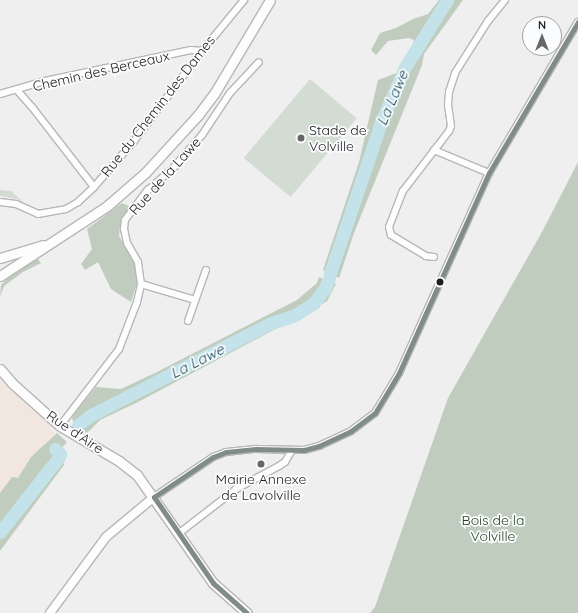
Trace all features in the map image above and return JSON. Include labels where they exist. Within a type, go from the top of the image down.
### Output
[{"type":"main road","points":[[0,276],[107,206],[145,174],[174,143],[214,94],[270,0]]},
{"type":"main road","points":[[0,258],[52,242]]},
{"type":"main road","name":"Rue d'Aire","points":[[0,369],[12,383],[60,426],[119,461],[137,475],[154,497],[213,583],[247,613]]},
{"type":"street","name":"Rue du Chemin des Dames","points":[[0,202],[16,204],[38,214],[53,213],[71,207],[94,187],[134,141],[202,51],[244,0]]},
{"type":"street","points":[[434,257],[426,256],[392,235],[389,227],[403,191],[449,131],[451,126],[448,104],[449,92],[455,73],[488,21],[505,0]]},
{"type":"street","points":[[50,613],[106,536],[154,497],[202,464],[226,452],[260,448],[304,450],[319,446],[351,431],[375,413],[394,383],[490,173],[578,22]]},
{"type":"street","name":"Chemin des Berceaux","points":[[0,94],[45,82],[191,50],[202,51]]},
{"type":"street","name":"Rue de la Lawe","points":[[60,426],[119,349],[130,324],[141,284],[138,262],[127,243],[124,229],[125,220],[148,190],[174,167],[202,135],[230,93],[259,62]]},
{"type":"street","points":[[17,90],[42,118],[94,187]]},
{"type":"street","points":[[434,150],[490,173]]},
{"type":"street","points":[[188,321],[206,270]]},
{"type":"street","points":[[141,284],[195,300]]},
{"type":"street","points":[[178,534],[236,489],[285,462],[292,450]]},
{"type":"shaded area","name":"Stade de Volville","points":[[310,79],[357,118],[291,197],[244,158]]},
{"type":"shaded area","points":[[0,190],[11,191],[24,203],[17,199],[0,196]]},
{"type":"shaded area","points":[[0,379],[52,426],[49,429],[55,433],[31,457],[18,478],[0,492]]},
{"type":"green space","points":[[439,0],[463,0],[424,54],[422,65],[354,233],[339,278],[323,270],[359,162],[378,80],[399,72],[412,50],[414,40],[409,38],[388,41],[376,55],[371,50],[380,33],[396,28],[413,19],[428,14]]},
{"type":"green space","name":"Bois de la Volville","points":[[578,162],[578,613],[370,613],[375,607],[448,398],[542,232]]},
{"type":"green space","points":[[122,203],[131,207],[120,226],[119,236],[135,264],[137,271],[137,283],[131,302],[111,289],[98,262],[85,270],[81,264],[92,249],[87,229]]},
{"type":"green space","points":[[38,259],[41,263],[23,272],[4,286],[0,297],[1,285],[12,274]]},
{"type":"green space","points":[[319,277],[336,284],[327,301],[138,402],[100,420],[86,434],[74,425],[72,417],[96,387],[121,389],[155,373],[297,300],[317,283]]},
{"type":"green space","points":[[57,433],[67,442],[58,452],[64,458],[64,465],[0,551],[0,493],[12,477],[18,478],[31,457]]},
{"type":"waterway","name":"La Lawe","points":[[330,273],[381,122],[405,67],[447,0]]},
{"type":"waterway","name":"La Lawe","points":[[78,425],[91,415],[271,323],[295,315],[314,303],[325,288],[329,278]]},
{"type":"waterway","name":"La Lawe","points":[[0,532],[59,457],[60,454],[55,449]]},
{"type":"transit line","points":[[154,497],[213,457],[226,452],[256,449],[304,450],[319,446],[351,431],[375,413],[399,373],[489,173],[578,22]]},
{"type":"transit line","points":[[154,497],[213,583],[247,613]]},
{"type":"place","name":"Stade de Volville","points":[[301,138]]},
{"type":"place","name":"Mairie Annexe de Lavolville","points":[[261,464]]}]
